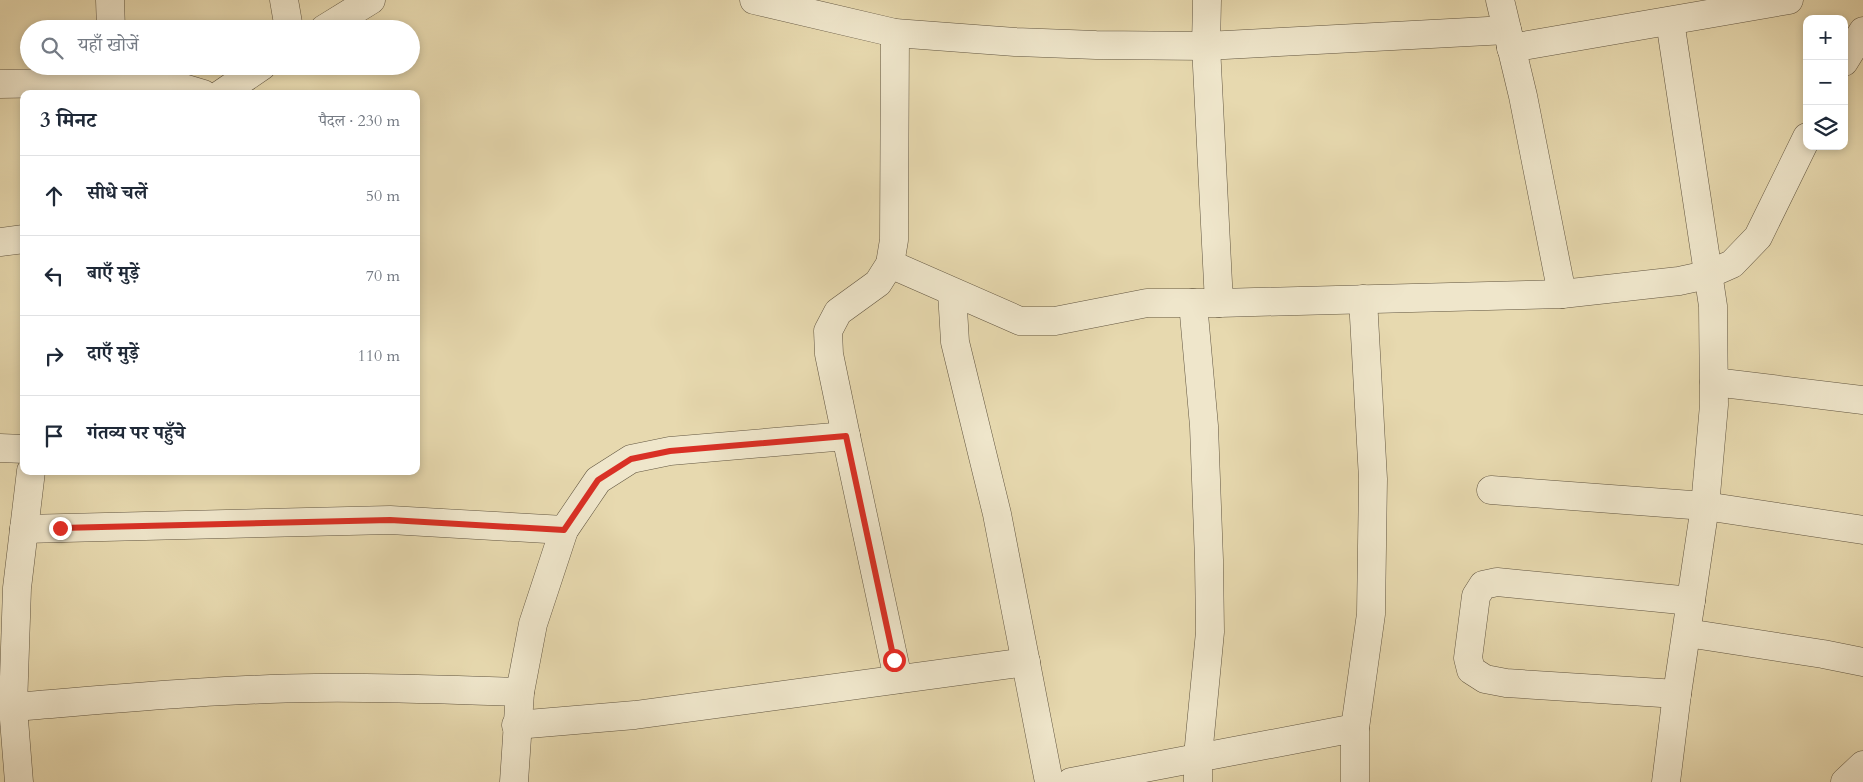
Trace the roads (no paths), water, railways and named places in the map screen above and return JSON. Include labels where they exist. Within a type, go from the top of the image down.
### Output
[{"type":"street","points":[[110,0],[111,20]]},
{"type":"street","points":[[284,0],[287,20]]},
{"type":"street","points":[[339,20],[371,0]]},
{"type":"street","points":[[754,0],[823,8],[895,33],[1096,46],[1206,46],[1509,39],[1670,21],[1789,0]]},
{"type":"street","points":[[1198,769],[1210,632],[1204,426],[1207,0]]},
{"type":"street","points":[[1500,0],[1523,96],[1562,294]]},
{"type":"street","points":[[1666,782],[1705,506],[1714,405],[1713,306],[1670,21]]},
{"type":"street","points":[[1845,60],[1863,32]]},
{"type":"street","points":[[895,33],[894,240],[890,264],[878,283],[838,312],[828,331],[829,354],[898,678]]},
{"type":"street","points":[[0,84],[55,83],[97,75]]},
{"type":"street","points":[[127,75],[190,90]]},
{"type":"street","points":[[227,90],[249,75]]},
{"type":"street","points":[[890,264],[1020,321],[1055,321],[1146,303],[1562,294],[1679,281],[1707,275],[1732,264],[1758,238],[1803,145]]},
{"type":"street","points":[[0,242],[20,240]]},
{"type":"street","points":[[952,292],[955,342],[997,514],[1049,782]]},
{"type":"street","points":[[1355,782],[1356,728],[1371,614],[1373,489],[1363,299]]},
{"type":"street","points":[[1714,382],[1863,400]]},
{"type":"street","points":[[514,782],[516,725],[520,692],[533,624],[564,530],[598,480],[631,459],[670,451],[846,436]]},
{"type":"street","points":[[0,448],[20,449]]},
{"type":"street","points":[[19,782],[7,655],[31,475]]},
{"type":"street","points":[[1491,490],[1705,506],[1863,530]]},
{"type":"street","points":[[24,529],[390,520],[564,530]]},
{"type":"street","points":[[1677,694],[1506,683],[1485,679],[1471,670],[1468,658],[1476,596],[1483,585],[1497,582],[1691,601]]},
{"type":"street","points":[[1687,633],[1863,662]]},
{"type":"street","points":[[516,725],[635,715],[1026,662]]},
{"type":"street","points":[[13,707],[212,692],[314,688],[520,692]]},
{"type":"street","points":[[1071,782],[1198,769],[1356,728]]},
{"type":"street","points":[[1845,782],[1863,765]]}]
